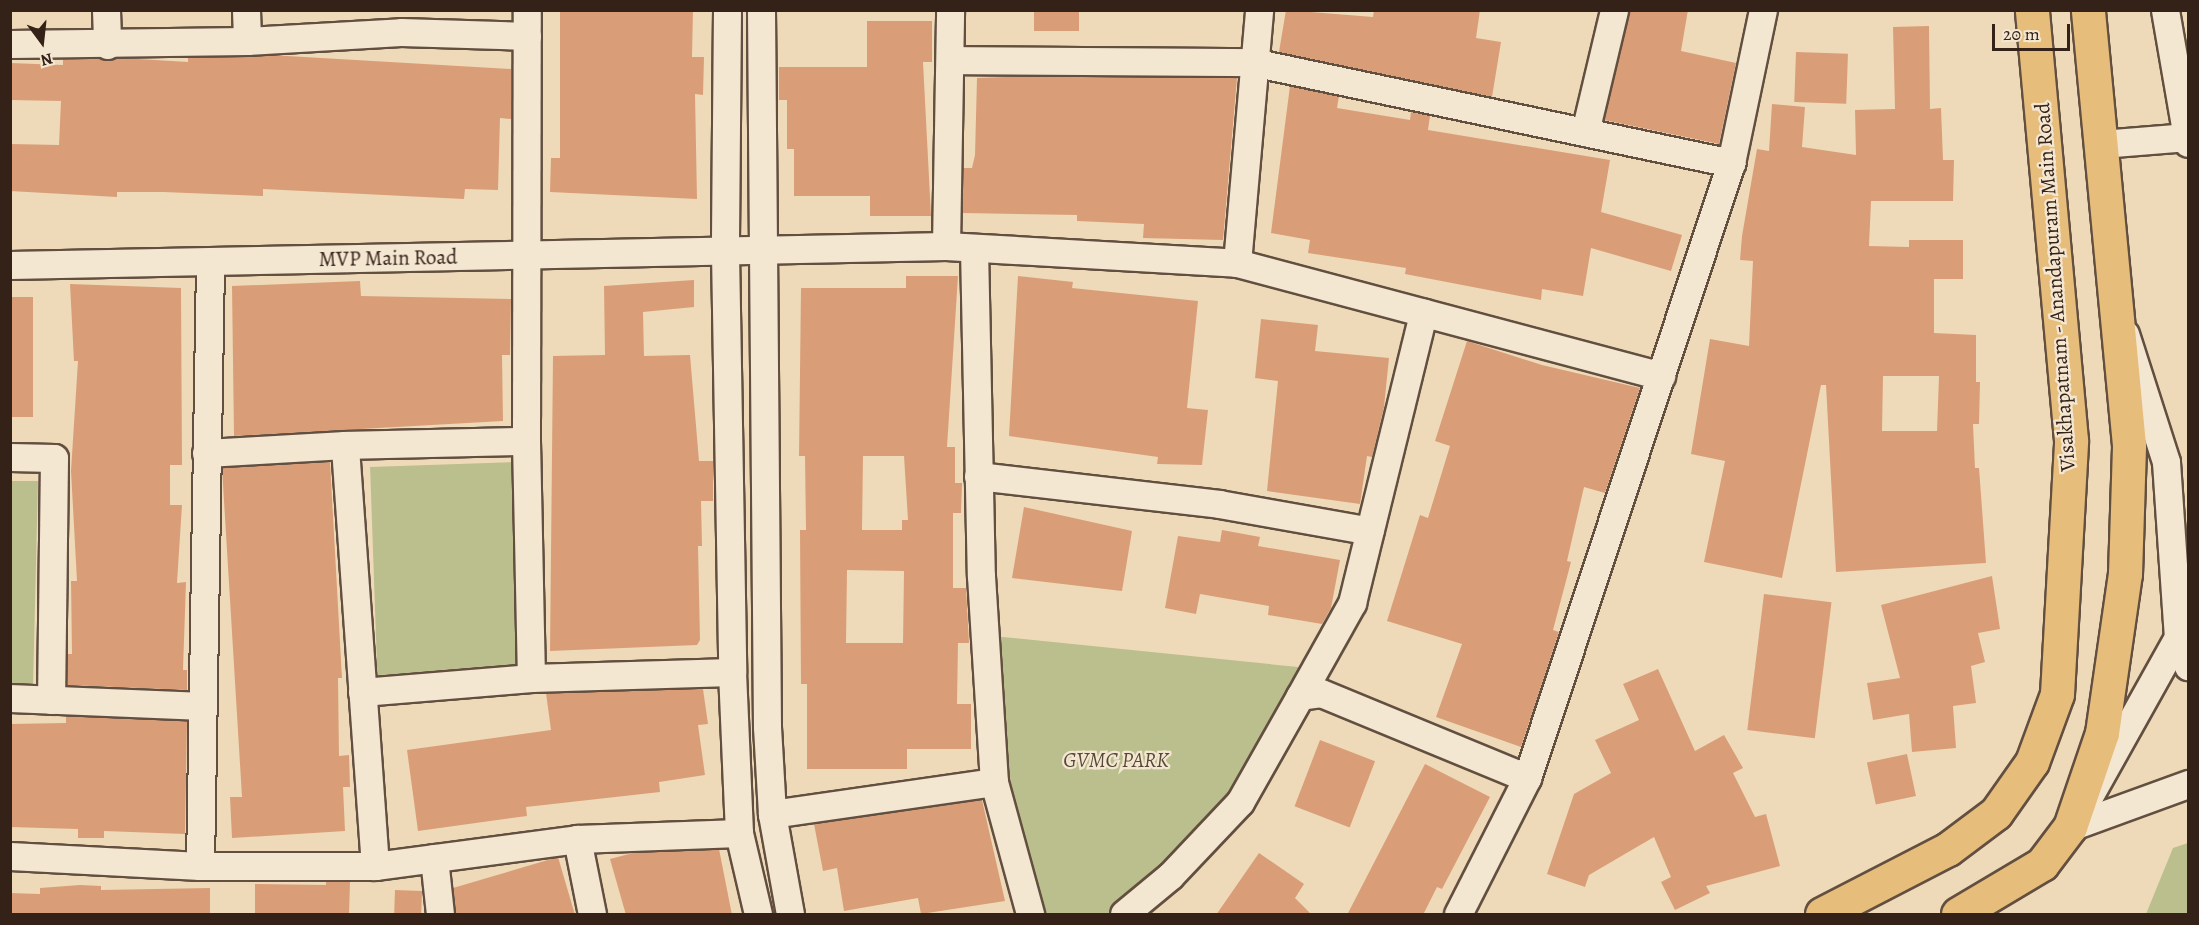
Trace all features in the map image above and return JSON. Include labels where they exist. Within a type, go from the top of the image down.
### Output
[{"type":"main road","name":"Visakhapatnam - Anandapuram Main Road","points":[[1822,915],[1948,849],[1996,813],[2032,762],[2057,694],[2071,440],[2032,10]]},
{"type":"main road","points":[[1958,915],[2042,864],[2070,827],[2102,733],[2125,574],[2129,445],[2088,10]]},
{"type":"street","points":[[106,10],[107,45]]},
{"type":"street","points":[[246,10],[248,41]]},
{"type":"street","points":[[727,10],[725,252],[732,672],[739,833],[758,915]]},
{"type":"street","points":[[761,10],[766,251],[767,727],[772,814],[790,915]]},
{"type":"street","points":[[946,246],[950,10]]},
{"type":"street","points":[[1237,263],[1252,62],[1259,10]]},
{"type":"street","points":[[1585,132],[1614,10]]},
{"type":"street","points":[[1458,915],[1527,778],[1731,163],[1763,10]]},
{"type":"street","points":[[2101,144],[2188,139],[2165,10]]},
{"type":"street","points":[[10,45],[248,41],[527,23],[530,255],[526,441],[531,678]]},
{"type":"street","points":[[950,60],[1252,62],[1731,163]]},
{"type":"street","name":"MVP Main Road","points":[[10,265],[946,246],[1237,263],[1661,376]]},
{"type":"street","points":[[974,248],[978,476],[994,782],[1030,915]]},
{"type":"street","points":[[200,866],[210,261]]},
{"type":"street","points":[[2116,310],[2166,462],[2178,637],[2188,666]]},
{"type":"street","points":[[1124,915],[1170,876],[1240,802],[1352,603],[1424,313]]},
{"type":"street","points":[[206,453],[345,445],[526,441]]},
{"type":"street","points":[[345,445],[375,866]]},
{"type":"street","points":[[10,457],[54,458],[51,700]]},
{"type":"street","points":[[978,476],[1219,504],[1370,531]]},
{"type":"street","points":[[2070,827],[2109,765],[2178,637]]},
{"type":"street","points":[[363,692],[531,678],[732,672]]},
{"type":"street","points":[[1300,696],[1321,693],[1527,778]]},
{"type":"street","points":[[10,698],[202,706]]},
{"type":"street","points":[[772,814],[994,782]]},
{"type":"street","points":[[2070,827],[2188,784]]},
{"type":"street","points":[[10,856],[200,866],[375,866],[577,839],[739,833]]},
{"type":"street","points":[[577,839],[592,915]]},
{"type":"street","points":[[434,858],[441,915]]},
{"type":"green space","points":[[516,462],[523,670],[377,675],[370,467]]},
{"type":"green space","points":[[11,481],[38,481],[33,686],[11,686]]},
{"type":"green space","name":"GVMC PARK","points":[[993,636],[1308,668],[1237,796],[1115,914],[1036,914],[1008,800]]},
{"type":"green space","points":[[2188,843],[2188,914],[2146,914],[2173,848]]},
{"type":"building","points":[[560,10],[693,10],[692,57],[704,57],[703,95],[695,94],[697,199],[550,192],[551,158],[560,158]]},
{"type":"building","points":[[1034,10],[1079,10],[1079,31],[1034,31]]},
{"type":"building","points":[[1286,10],[1373,17],[1374,10],[1480,10],[1476,38],[1501,42],[1492,97],[1279,52]]},
{"type":"building","points":[[1629,10],[1688,10],[1681,51],[1736,63],[1719,144],[1604,120]]},
{"type":"building","points":[[867,21],[932,21],[932,62],[923,62],[931,216],[870,216],[870,196],[794,196],[794,149],[787,149],[787,100],[779,100],[779,67],[867,67]]},
{"type":"building","points":[[1929,26],[1930,109],[1941,108],[1943,160],[1954,160],[1953,201],[1871,201],[1869,246],[1909,247],[1909,240],[1963,240],[1963,279],[1934,279],[1934,333],[1976,335],[1976,382],[1980,382],[1979,424],[1973,424],[1975,468],[1979,468],[1986,563],[1836,572],[1826,385],[1821,385],[1782,578],[1704,562],[1725,461],[1691,454],[1710,339],[1749,346],[1753,261],[1740,260],[1742,236],[1757,149],[1769,151],[1772,104],[1805,107],[1802,147],[1856,155],[1855,110],[1895,109],[1893,27]],"holes":[[[1883,376],[1939,376],[1937,431],[1882,431]]]},
{"type":"building","points":[[1796,52],[1848,54],[1846,104],[1794,102]]},
{"type":"building","points":[[270,55],[511,69],[511,119],[500,118],[498,190],[465,189],[464,199],[263,189],[263,196],[117,192],[117,197],[10,191],[10,144],[59,145],[61,101],[10,100],[10,63],[63,65],[63,59],[122,58],[188,62],[188,58]]},
{"type":"building","points":[[1033,76],[1237,78],[1223,240],[1143,238],[1144,224],[1077,221],[1077,215],[962,213],[963,168],[972,168],[975,155],[977,78]]},
{"type":"building","points":[[1290,86],[1339,96],[1337,108],[1410,120],[1411,112],[1430,116],[1428,130],[1610,160],[1601,212],[1682,235],[1671,271],[1591,248],[1583,296],[1542,289],[1541,300],[1405,274],[1406,268],[1308,253],[1310,240],[1271,233]]},
{"type":"building","points":[[906,276],[958,276],[947,447],[955,447],[955,483],[962,483],[961,513],[953,513],[953,588],[966,588],[969,643],[958,643],[957,704],[971,704],[971,749],[907,749],[907,769],[807,769],[807,684],[801,684],[800,530],[806,530],[805,456],[799,456],[801,288],[906,288]],"holes":[[[863,456],[904,456],[908,520],[902,520],[902,530],[862,530]],[[847,570],[904,571],[903,643],[846,643]]]},
{"type":"building","points":[[1018,276],[1073,282],[1072,288],[1198,301],[1187,408],[1208,410],[1202,465],[1157,464],[1158,457],[1009,436]]},
{"type":"building","points":[[694,280],[694,307],[643,312],[644,356],[690,355],[699,461],[713,461],[713,501],[701,501],[702,546],[698,546],[700,640],[697,645],[550,651],[553,356],[605,355],[604,286]]},
{"type":"building","points":[[360,281],[361,296],[511,299],[510,355],[502,355],[503,421],[234,436],[232,286]]},
{"type":"building","points":[[70,284],[181,288],[182,465],[170,465],[170,505],[182,505],[177,583],[186,582],[183,670],[187,670],[187,690],[67,685],[67,654],[72,654],[71,581],[77,581],[71,471],[78,361],[74,361]]},
{"type":"building","points":[[10,297],[33,297],[33,417],[10,417]]},
{"type":"building","points":[[1261,319],[1318,325],[1315,351],[1389,358],[1384,407],[1372,457],[1367,456],[1360,504],[1267,491],[1278,381],[1255,378]]},
{"type":"building","points":[[1467,341],[1542,365],[1640,388],[1605,493],[1584,487],[1567,561],[1571,562],[1553,630],[1559,632],[1521,747],[1436,717],[1462,644],[1387,621],[1420,515],[1428,518],[1450,446],[1435,441]]},
{"type":"building","points":[[330,462],[342,678],[338,678],[339,756],[349,755],[350,787],[343,787],[345,831],[232,838],[230,797],[242,797],[222,468]]},
{"type":"building","points":[[1024,507],[1132,531],[1122,591],[1012,578]]},
{"type":"building","points":[[1222,530],[1260,537],[1258,546],[1340,560],[1331,608],[1322,624],[1268,615],[1269,606],[1200,594],[1196,614],[1165,608],[1178,536],[1220,542]]},
{"type":"building","points":[[1992,576],[2000,629],[1978,633],[1985,662],[1971,666],[1976,703],[1953,706],[1956,748],[1912,752],[1909,714],[1873,720],[1867,683],[1900,678],[1881,605]]},
{"type":"building","points":[[1764,594],[1831,602],[1815,738],[1747,730]]},
{"type":"building","points":[[1658,669],[1695,751],[1724,735],[1743,768],[1733,773],[1755,817],[1766,814],[1780,866],[1706,886],[1710,893],[1675,910],[1661,882],[1671,877],[1654,837],[1589,875],[1585,887],[1547,874],[1574,794],[1611,773],[1595,740],[1639,720],[1623,684]]},
{"type":"building","points":[[703,689],[708,724],[698,725],[705,775],[659,782],[660,792],[526,807],[527,816],[418,831],[407,750],[551,730],[546,693]]},
{"type":"building","points":[[66,716],[187,721],[185,834],[104,831],[104,838],[78,838],[78,829],[10,827],[10,724],[66,723]]},
{"type":"building","points":[[1320,740],[1375,761],[1350,827],[1295,806]]},
{"type":"building","points":[[1907,754],[1916,796],[1876,805],[1867,763]]},
{"type":"building","points":[[1425,764],[1490,797],[1442,889],[1437,887],[1423,915],[1347,915]]},
{"type":"building","points":[[982,800],[1005,901],[921,914],[918,898],[844,911],[837,868],[823,871],[814,824]]},
{"type":"building","points":[[719,849],[732,915],[626,915],[610,859],[633,853]]},
{"type":"building","points":[[1259,853],[1304,884],[1295,898],[1312,915],[1216,915]]},
{"type":"building","points":[[558,857],[575,915],[455,915],[453,888]]},
{"type":"building","points":[[326,882],[350,882],[349,915],[255,915],[255,884],[326,885]]},
{"type":"building","points":[[101,886],[101,890],[210,888],[210,915],[10,915],[10,893],[40,894],[40,888]]},
{"type":"building","points":[[395,890],[422,891],[421,914],[394,914]]}]
